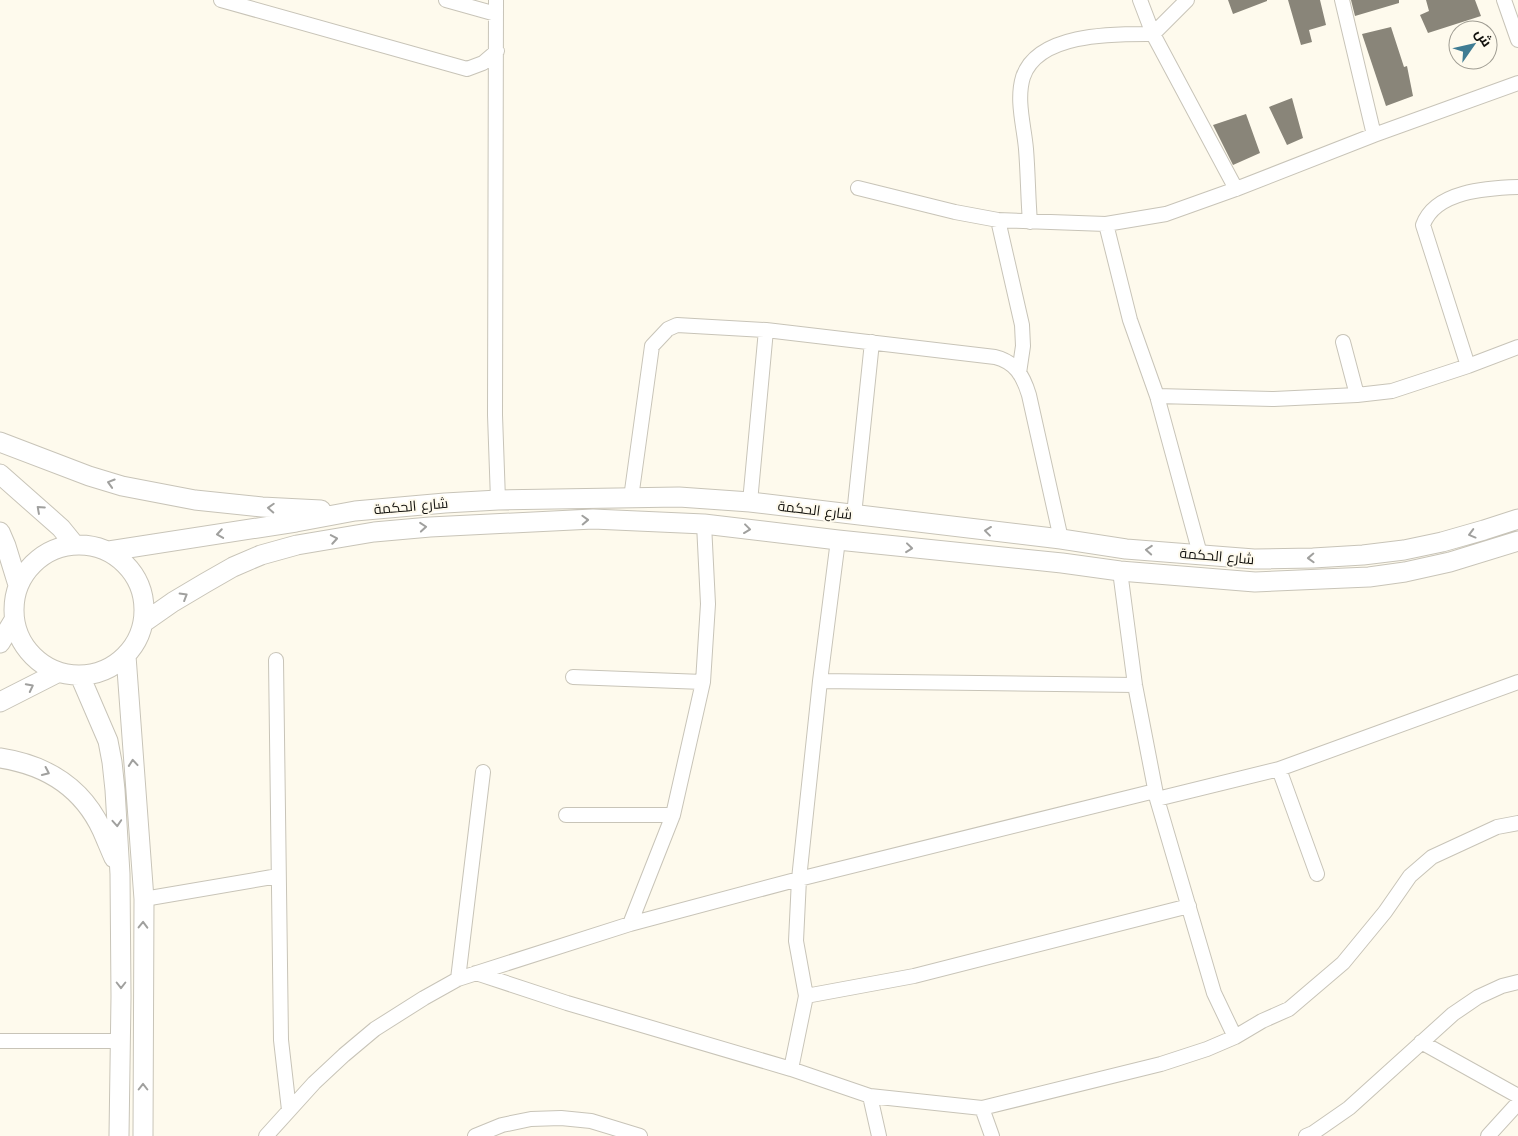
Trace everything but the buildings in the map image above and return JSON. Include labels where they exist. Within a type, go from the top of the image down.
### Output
[{"type":"street","points":[[222,0],[467,69],[483,63],[497,51]]},
{"type":"street","points":[[446,0],[496,7],[495,415],[498,500]]},
{"type":"street","points":[[1140,0],[1154,34],[1236,190]]},
{"type":"street","points":[[1030,222],[1021,91],[1023,76],[1030,65],[1044,52],[1060,43],[1114,34],[1154,34],[1187,0]]},
{"type":"street","points":[[1342,0],[1374,135]]},
{"type":"street","points":[[1504,0],[1518,40]]},
{"type":"street","points":[[858,188],[955,212],[998,220],[1106,224],[1166,214],[1236,190],[1374,135],[1518,84]]},
{"type":"street","points":[[1468,366],[1423,225],[1433,209],[1448,199],[1491,188],[1518,187]]},
{"type":"street","points":[[998,220],[1022,325],[1023,346],[1019,373]]},
{"type":"street","points":[[1106,224],[1130,320],[1157,396],[1200,554]]},
{"type":"street","points":[[631,498],[652,346],[668,330],[677,325],[766,330],[994,357],[1009,362],[1019,373],[1029,395],[1061,539]]},
{"type":"street","points":[[750,502],[766,330]]},
{"type":"street","points":[[854,515],[872,342]]},
{"type":"street","points":[[1343,342],[1358,396]]},
{"type":"street","points":[[1157,396],[1274,400],[1358,396],[1392,391],[1518,347]]},
{"type":"street","points":[[0,442],[89,476],[122,486],[205,501],[262,507],[355,511]]},
{"type":"street","points":[[0,474],[61,528],[74,544]]},
{"type":"street","name":"شارع الحكمة","points":[[109,551],[355,511],[498,500],[679,497],[750,502],[1061,539],[1126,549],[1254,559],[1363,555],[1404,550],[1442,542],[1518,519]]},
{"type":"street","name":"شارع الحكمة","points":[[143,623],[173,602],[233,567],[261,555],[297,545],[374,532],[494,523],[593,519],[704,524],[1120,571],[1255,582],[1369,577],[1405,572],[1450,562],[1518,541]]},
{"type":"street","points":[[630,924],[673,816],[703,682],[708,604],[704,524]]},
{"type":"street","points":[[0,532],[18,585]]},
{"type":"street","points":[[791,1069],[806,996],[796,941],[799,879],[820,681],[838,540]]},
{"type":"street","points":[[74,544],[97,547],[109,551],[128,566],[135,576],[144,599],[143,623],[139,635],[134,646],[126,656],[106,669],[80,676],[59,672],[43,664],[30,652],[17,632],[14,620],[15,596],[18,585],[27,570],[40,557],[56,548],[74,544]]},
{"type":"street","points":[[1120,571],[1135,685],[1156,795],[1214,993],[1235,1037]]},
{"type":"street","points":[[0,643],[14,620]]},
{"type":"street","points":[[126,656],[144,898],[143,1136]]},
{"type":"street","points":[[276,660],[281,1040],[288,1110]]},
{"type":"street","points":[[0,702],[59,672]]},
{"type":"street","points":[[80,676],[108,741],[112,762],[120,874],[119,1136]]},
{"type":"street","points":[[573,677],[703,682]]},
{"type":"street","points":[[820,681],[1135,685]]},
{"type":"street","points":[[266,1136],[314,1082],[344,1054],[375,1029],[458,979],[630,924],[799,879],[1156,795],[1279,769],[1518,682]]},
{"type":"street","points":[[0,758],[33,766],[53,775],[76,792],[93,813],[120,874]]},
{"type":"street","points":[[1279,769],[1317,874]]},
{"type":"street","points":[[458,979],[483,772]]},
{"type":"street","points":[[566,815],[673,816]]},
{"type":"street","points":[[476,973],[567,1003],[791,1069],[870,1096],[982,1108],[1161,1064],[1235,1037],[1262,1021],[1289,1009],[1343,963],[1385,912],[1410,876],[1432,857],[1497,827],[1518,823]]},
{"type":"street","points":[[144,898],[278,876]]},
{"type":"street","points":[[806,996],[914,976],[1190,906]]},
{"type":"street","points":[[1306,1136],[1349,1108],[1453,1014],[1478,997],[1502,986],[1518,982]]},
{"type":"street","points":[[0,1040],[120,1041]]},
{"type":"street","points":[[1421,1042],[1518,1096]]},
{"type":"street","points":[[870,1096],[879,1136]]},
{"type":"street","points":[[1488,1136],[1518,1102]]},
{"type":"street","points":[[982,1108],[992,1136]]},
{"type":"street","points":[[475,1136],[502,1125],[531,1119],[561,1118],[591,1121],[640,1136]]}]
